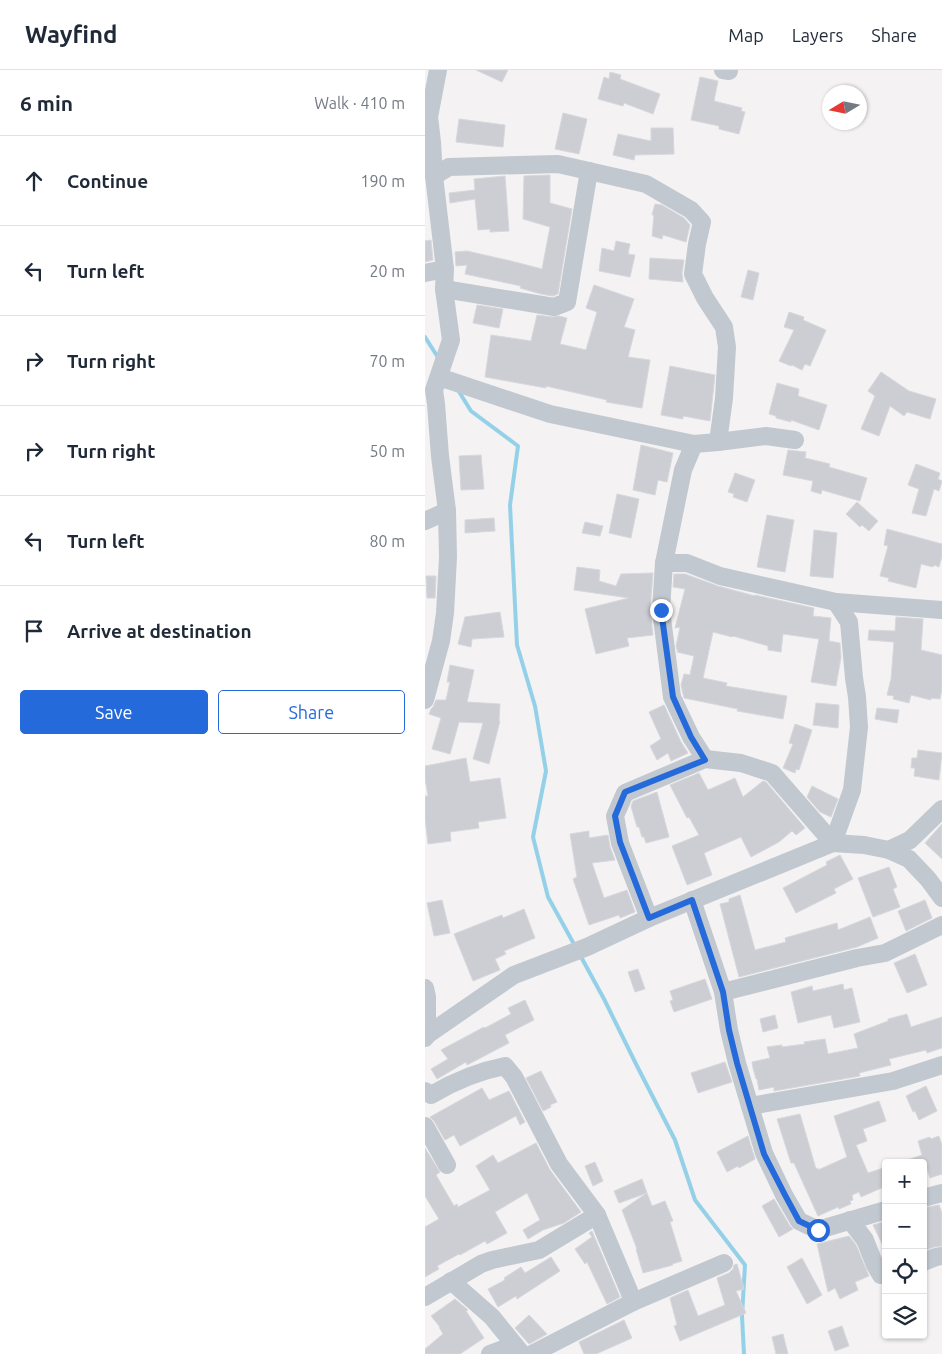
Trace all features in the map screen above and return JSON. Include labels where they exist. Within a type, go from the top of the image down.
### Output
[{"type":"street","points":[[425,700],[441,641],[449,557],[447,511],[434,390],[451,340],[444,289],[445,270],[429,117],[438,70]]},
{"type":"street","points":[[434,176],[449,167],[558,164],[646,184],[691,210],[702,222],[693,274],[705,298],[724,327],[727,347],[724,398],[718,442]]},
{"type":"street","points":[[444,289],[554,308],[567,302],[589,171]]},
{"type":"street","points":[[425,273],[445,270]]},
{"type":"street","points":[[439,377],[550,414],[694,444],[766,436],[795,440]]},
{"type":"street","points":[[694,444],[683,470],[664,563],[661,610],[673,697],[691,737],[705,760]]},
{"type":"street","points":[[425,521],[447,511]]},
{"type":"street","points":[[669,544],[687,564]]},
{"type":"street","points":[[664,563],[687,564],[720,576],[836,602],[942,610]]},
{"type":"street","points":[[833,843],[852,790],[859,727],[849,622],[836,602]]},
{"type":"street","points":[[649,918],[620,842],[615,816],[625,792],[705,760],[741,763],[772,773],[833,843]]},
{"type":"street","points":[[889,850],[910,840],[942,809]]},
{"type":"street","points":[[426,1037],[514,975],[587,947],[649,918],[833,843],[864,845],[889,850],[909,859],[928,879],[942,898]]},
{"type":"street","points":[[692,900],[723,992],[737,1063],[764,1154],[799,1221],[818,1230],[882,1211]]},
{"type":"street","points":[[723,992],[857,958],[885,953],[942,925]]},
{"type":"street","points":[[425,988],[427,997],[426,1037]]},
{"type":"street","points":[[750,1106],[893,1082],[942,1065]]},
{"type":"street","points":[[425,1091],[431,1095],[489,1069],[505,1066],[513,1077],[559,1164],[597,1216],[633,1302]]},
{"type":"street","points":[[425,1126],[447,1165]]},
{"type":"street","points":[[927,1197],[942,1193]]},
{"type":"street","points":[[425,1297],[481,1264],[539,1250],[597,1216]]},
{"type":"street","points":[[850,1220],[865,1240],[875,1265],[882,1275]]},
{"type":"street","points":[[927,1260],[942,1256]]},
{"type":"street","points":[[532,1354],[633,1302],[724,1264]]},
{"type":"street","points":[[451,1281],[492,1317],[518,1350]]},
{"type":"street","points":[[490,1354],[518,1350]]},
{"type":"building","points":[[476,70],[508,70],[502,82]]},
{"type":"building","points":[[610,72],[621,75],[620,79],[660,94],[653,114],[624,103],[623,106],[598,99],[604,77],[609,79]]},
{"type":"building","points":[[700,77],[718,81],[714,101],[742,108],[741,111],[745,112],[739,134],[719,129],[719,126],[691,120]]},
{"type":"building","points":[[563,113],[587,119],[579,154],[555,149]]},
{"type":"building","points":[[459,119],[505,125],[503,147],[456,142]]},
{"type":"building","points":[[651,128],[673,128],[674,154],[635,155],[634,160],[613,155],[618,134],[651,141]]},
{"type":"building","points":[[550,175],[550,203],[572,209],[558,294],[553,296],[541,294],[520,288],[521,286],[465,274],[467,265],[456,266],[455,252],[467,251],[542,269],[550,227],[523,219],[524,176]]},
{"type":"building","points":[[505,176],[509,231],[490,232],[490,229],[478,230],[475,199],[450,203],[449,193],[475,190],[474,179]]},
{"type":"building","points":[[655,204],[662,205],[684,218],[690,225],[686,242],[663,235],[662,239],[652,236],[654,215],[652,215]]},
{"type":"building","points":[[431,240],[433,260],[425,262],[425,241]]},
{"type":"building","points":[[616,241],[630,244],[628,254],[635,255],[630,277],[599,271],[602,248],[614,251]]},
{"type":"building","points":[[650,258],[684,260],[683,282],[649,279]]},
{"type":"building","points":[[748,270],[759,273],[753,300],[741,297]]},
{"type":"building","points":[[594,285],[634,299],[624,327],[635,330],[628,357],[650,360],[642,408],[606,402],[607,400],[546,386],[546,388],[485,377],[491,335],[531,341],[537,315],[567,318],[560,344],[586,350],[597,312],[586,308]]},
{"type":"building","points":[[477,305],[503,309],[499,328],[473,323]]},
{"type":"building","points":[[789,312],[804,317],[803,320],[826,330],[810,366],[805,364],[802,370],[779,361],[794,330],[784,327]]},
{"type":"building","points":[[670,366],[715,375],[710,421],[683,416],[683,419],[661,415]]},
{"type":"building","points":[[881,372],[909,391],[936,399],[930,419],[907,412],[904,416],[890,406],[879,436],[861,429],[875,396],[868,391]]},
{"type":"building","points":[[777,383],[799,389],[798,396],[827,405],[819,430],[791,420],[791,422],[776,418],[776,416],[769,414]]},
{"type":"building","points":[[641,445],[673,453],[667,482],[658,480],[655,495],[633,490]]},
{"type":"building","points":[[788,450],[806,452],[805,458],[830,464],[829,467],[867,478],[860,501],[822,490],[821,494],[811,491],[813,481],[783,475]]},
{"type":"building","points":[[481,455],[484,489],[461,490],[459,456]]},
{"type":"building","points":[[916,464],[940,473],[938,479],[942,481],[939,491],[934,489],[926,516],[912,513],[919,489],[908,485]]},
{"type":"building","points":[[735,473],[755,480],[747,502],[733,497],[734,494],[728,492]]},
{"type":"building","points":[[617,494],[639,499],[631,538],[609,533]]},
{"type":"building","points":[[857,502],[878,521],[869,531],[862,525],[860,527],[846,514]]},
{"type":"building","points":[[767,515],[794,520],[785,572],[757,567]]},
{"type":"building","points":[[494,518],[495,531],[465,533],[465,520]]},
{"type":"building","points":[[585,522],[603,526],[600,536],[582,533]]},
{"type":"building","points":[[887,529],[942,544],[942,556],[939,567],[921,564],[916,588],[888,581],[889,578],[880,576],[888,546],[884,545]]},
{"type":"building","points":[[814,530],[837,533],[833,578],[810,576]]},
{"type":"building","points":[[577,567],[600,570],[599,581],[616,586],[621,574],[653,573],[650,610],[653,635],[627,638],[629,646],[596,654],[585,609],[629,598],[574,590]]},
{"type":"building","points":[[674,574],[685,574],[718,586],[755,596],[814,608],[813,616],[831,618],[829,641],[840,643],[841,657],[836,686],[811,682],[819,639],[783,634],[781,652],[768,650],[768,646],[713,632],[703,678],[727,683],[726,686],[787,696],[783,719],[737,711],[738,709],[684,698],[681,685],[684,674],[690,675],[694,656],[677,652],[676,646],[680,627],[675,628],[685,589],[673,587]]},
{"type":"building","points":[[426,576],[436,576],[435,598],[427,598]]},
{"type":"building","points":[[500,612],[504,637],[472,639],[471,647],[458,644],[465,617]]},
{"type":"building","points":[[896,617],[923,619],[921,650],[942,655],[942,689],[940,699],[931,698],[931,700],[911,695],[909,703],[893,699],[894,696],[887,695],[891,679],[894,642],[868,640],[869,630],[895,631]]},
{"type":"building","points":[[450,665],[474,670],[467,702],[500,704],[500,721],[489,764],[473,759],[483,723],[459,722],[450,754],[432,749],[441,718],[429,714],[436,700],[446,700],[450,682],[447,682]]},
{"type":"building","points":[[816,703],[839,705],[838,728],[813,725]]},
{"type":"building","points":[[664,705],[688,753],[671,761],[668,753],[657,760],[650,746],[661,739],[649,712]]},
{"type":"building","points":[[877,708],[899,710],[897,723],[875,719]]},
{"type":"building","points":[[795,724],[812,730],[799,770],[796,769],[795,773],[783,768],[793,744],[789,743]]},
{"type":"building","points":[[918,750],[942,753],[939,780],[914,776],[915,768],[911,768],[912,758],[917,758]]},
{"type":"building","points":[[466,758],[470,782],[500,778],[506,818],[478,822],[479,828],[450,832],[451,841],[428,844],[425,819],[425,796],[428,796],[425,766]]},
{"type":"building","points":[[699,773],[708,790],[735,778],[743,797],[763,781],[766,782],[805,828],[796,835],[792,831],[779,842],[751,857],[741,837],[704,853],[712,875],[687,885],[672,846],[699,835],[689,817],[687,818],[670,785]]},
{"type":"building","points":[[812,786],[838,799],[831,817],[820,812],[807,797]]},
{"type":"building","points":[[657,792],[669,837],[646,843],[639,827],[637,827],[631,806],[633,801]]},
{"type":"building","points":[[942,824],[942,859],[925,843]]},
{"type":"building","points":[[589,831],[589,838],[608,835],[615,860],[592,863],[604,898],[627,890],[635,912],[620,918],[619,915],[589,925],[573,879],[577,877],[570,834]]},
{"type":"building","points":[[840,855],[853,879],[834,889],[836,893],[796,913],[783,888],[827,865],[826,862]]},
{"type":"building","points":[[889,867],[897,887],[893,889],[900,907],[873,917],[858,878]]},
{"type":"building","points":[[740,895],[755,950],[786,942],[785,938],[837,923],[838,930],[870,917],[878,938],[857,947],[739,977],[720,904],[729,902],[729,899]]},
{"type":"building","points":[[442,900],[450,933],[434,936],[427,903]]},
{"type":"building","points":[[925,900],[932,918],[906,931],[898,911]]},
{"type":"building","points":[[524,909],[535,938],[504,951],[506,954],[495,959],[500,970],[473,981],[454,934],[502,915],[503,918]]},
{"type":"building","points":[[915,954],[927,985],[907,993],[894,963]]},
{"type":"building","points":[[638,969],[645,989],[635,992],[628,972]]},
{"type":"building","points":[[705,979],[712,999],[674,1012],[670,1001],[673,1000],[670,991]]},
{"type":"building","points":[[843,984],[844,990],[852,988],[860,1022],[834,1028],[831,1015],[798,1023],[791,992],[812,986],[813,991]]},
{"type":"building","points":[[525,1000],[534,1020],[505,1035],[509,1043],[467,1065],[466,1062],[437,1079],[431,1069],[448,1059],[441,1050],[511,1014],[508,1008]]},
{"type":"building","points":[[907,1014],[911,1027],[942,1017],[942,1048],[927,1053],[926,1050],[889,1059],[891,1065],[859,1073],[860,1076],[774,1091],[774,1087],[759,1090],[752,1062],[770,1058],[767,1047],[805,1044],[804,1042],[825,1039],[828,1054],[858,1048],[854,1034],[888,1021],[888,1019]]},
{"type":"building","points":[[775,1015],[778,1028],[763,1032],[760,1019]]},
{"type":"building","points":[[725,1062],[732,1082],[698,1093],[691,1073]]},
{"type":"building","points":[[541,1071],[557,1102],[543,1111],[526,1078]]},
{"type":"building","points":[[926,1086],[937,1111],[919,1120],[906,1096]]},
{"type":"building","points":[[482,1088],[489,1100],[509,1091],[525,1122],[520,1125],[516,1116],[460,1146],[454,1135],[445,1140],[430,1117]]},
{"type":"building","points":[[879,1101],[886,1121],[863,1129],[867,1141],[856,1145],[868,1173],[882,1168],[882,1188],[861,1197],[859,1192],[852,1195],[853,1200],[850,1201],[851,1204],[839,1209],[838,1207],[818,1216],[794,1163],[791,1163],[777,1119],[800,1114],[816,1169],[818,1168],[818,1170],[847,1157],[834,1116]]},
{"type":"building","points":[[748,1136],[755,1159],[727,1172],[717,1152]]},
{"type":"building","points":[[939,1136],[942,1145],[942,1174],[930,1178],[927,1169],[927,1159],[910,1159],[922,1155],[918,1141],[930,1137],[931,1139]]},
{"type":"building","points":[[536,1143],[550,1170],[581,1212],[564,1223],[543,1230],[528,1239],[523,1230],[540,1220],[527,1193],[495,1212],[507,1233],[487,1244],[485,1241],[459,1254],[437,1266],[439,1269],[425,1277],[425,1227],[439,1219],[425,1196],[425,1148],[440,1172],[436,1175],[454,1206],[457,1204],[458,1207],[490,1190],[476,1166],[493,1155],[498,1163]]},
{"type":"building","points":[[595,1162],[603,1181],[593,1186],[585,1166]]},
{"type":"building","points":[[642,1179],[647,1193],[619,1203],[614,1191]]},
{"type":"building","points":[[647,1193],[652,1206],[665,1201],[673,1221],[670,1222],[682,1261],[643,1273],[637,1249],[622,1210]]},
{"type":"building","points":[[774,1199],[793,1229],[779,1237],[762,1206]]},
{"type":"building","points":[[939,1205],[942,1213],[942,1246],[927,1250],[927,1249],[927,1207]]},
{"type":"building","points":[[882,1222],[882,1244],[873,1225]]},
{"type":"building","points":[[592,1231],[620,1297],[607,1304],[587,1262],[585,1264],[575,1249],[592,1237],[589,1233]]},
{"type":"building","points":[[849,1236],[856,1245],[869,1276],[855,1282],[858,1290],[840,1299],[835,1288],[828,1292],[817,1244]]},
{"type":"building","points":[[551,1257],[560,1271],[517,1299],[516,1296],[498,1307],[488,1289],[505,1280],[504,1278],[521,1267],[525,1273]]},
{"type":"building","points":[[802,1258],[822,1295],[807,1304],[787,1267]]},
{"type":"building","points":[[737,1264],[744,1289],[736,1291],[746,1313],[680,1341],[674,1326],[677,1325],[670,1298],[688,1290],[698,1316],[725,1305],[717,1278],[729,1273],[734,1265]]},
{"type":"building","points":[[455,1299],[468,1310],[466,1311],[484,1338],[460,1354],[425,1354],[425,1349],[443,1334],[431,1316]]},
{"type":"building","points":[[529,1315],[547,1334],[529,1344],[515,1328]]},
{"type":"building","points":[[624,1320],[632,1338],[596,1354],[584,1354],[579,1342]]},
{"type":"building","points":[[842,1326],[849,1346],[835,1351],[828,1331]]},
{"type":"building","points":[[783,1334],[788,1354],[776,1354],[772,1337]]},
{"type":"waterway","points":[[425,337],[439,359]]},
{"type":"waterway","points":[[458,390],[471,411],[518,446],[510,505],[517,645],[535,706],[546,771],[533,837],[548,897],[575,946]]},
{"type":"waterway","points":[[580,955],[675,1140],[695,1200],[745,1265],[742,1316],[744,1354]]},
{"type":"route","points":[[661,610],[673,697],[691,737],[705,760],[625,792],[615,816],[620,842],[649,918],[692,900],[723,992],[737,1063],[764,1154],[799,1221],[818,1230]]}]
